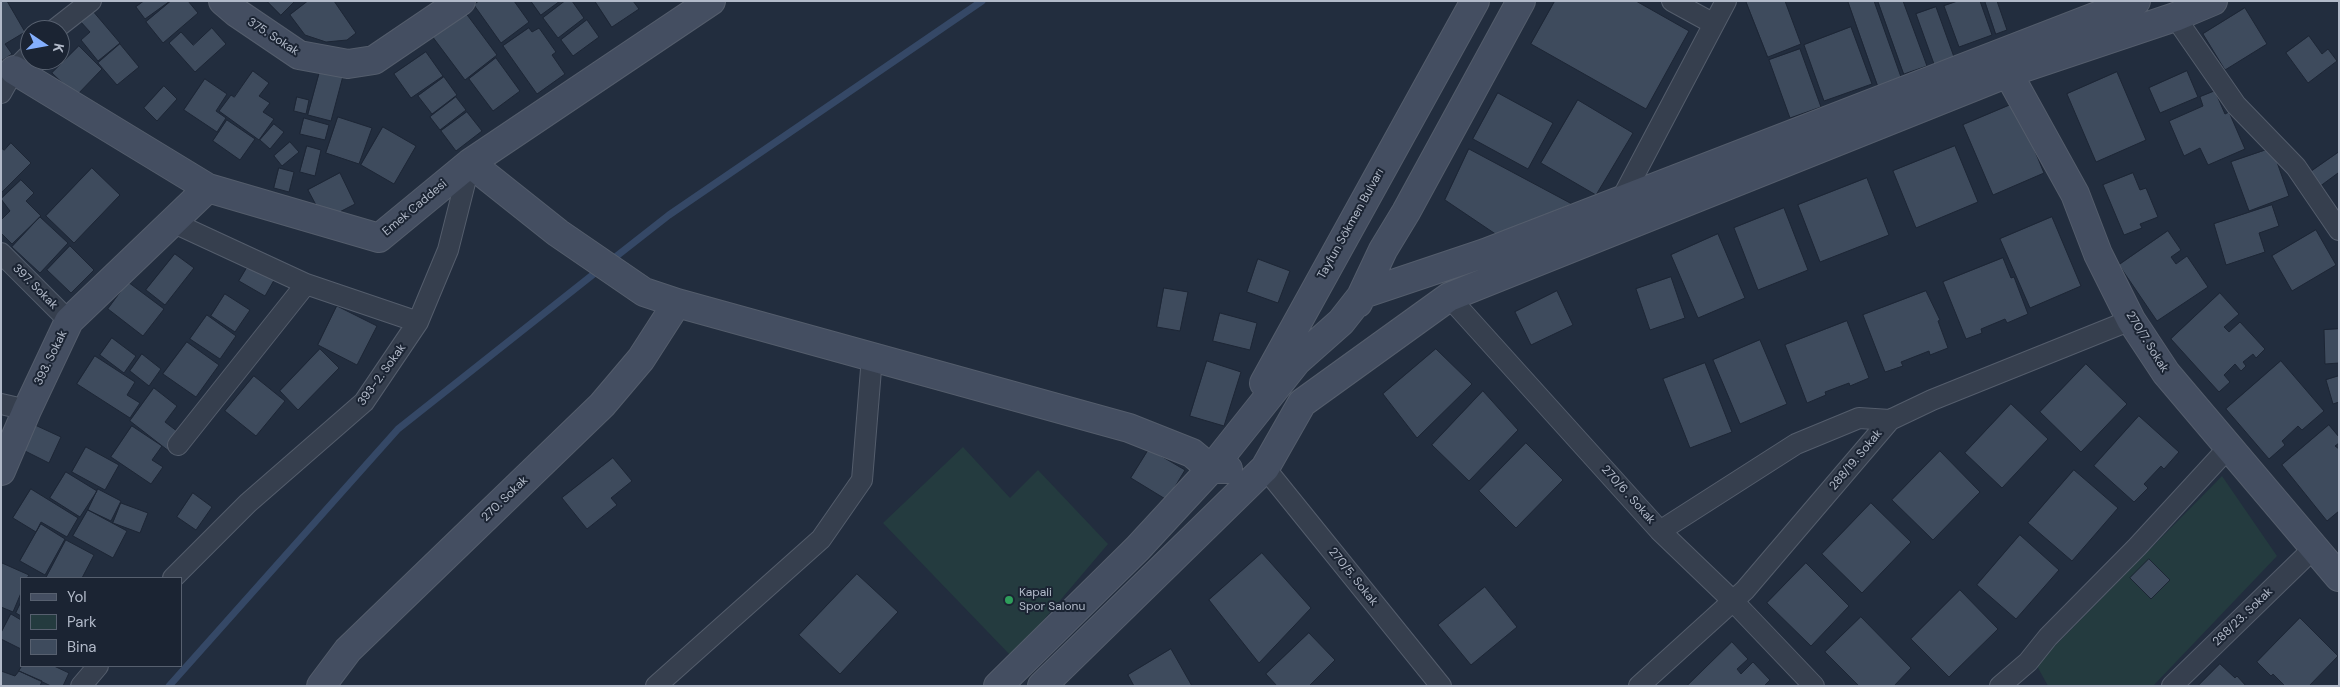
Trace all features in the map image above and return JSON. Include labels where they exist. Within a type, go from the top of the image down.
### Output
[{"type":"street","points":[[67,20],[91,1]]},
{"type":"street","name":"375. Sokak","points":[[223,1],[237,13],[299,55],[348,64],[374,60],[461,1]]},
{"type":"street","name":"Emek Caddesi","points":[[15,72],[208,188],[379,238],[470,163],[711,1]]},
{"type":"street","name":"Tayfun Sökmen Bulvarı","points":[[1219,459],[1475,1]]},
{"type":"street","points":[[1042,686],[1265,468],[1363,294],[1383,250],[1406,212],[1521,1]]},
{"type":"street","points":[[1672,1],[1714,24]]},
{"type":"street","points":[[1622,200],[1726,1]]},
{"type":"street","points":[[998,686],[1138,548],[1219,459],[1297,361],[1341,322],[1363,294],[1485,253],[2136,1]]},
{"type":"street","points":[[1302,403],[1449,297],[2008,73],[2175,17],[2213,1]]},
{"type":"street","points":[[2175,17],[2236,105],[2296,167],[2339,230]]},
{"type":"street","name":"270/7. Sokak","points":[[2008,73],[2075,194],[2098,254],[2130,320],[2166,374],[2339,577]]},
{"type":"street","points":[[470,163],[558,233],[644,292],[677,304],[1129,428],[1192,453],[1265,468]]},
{"type":"street","name":"393-2. Sokak","points":[[174,577],[248,503],[364,402],[418,322],[448,250],[470,163]]},
{"type":"street","name":"393. Sokak","points":[[1,471],[14,407],[69,321],[208,188]]},
{"type":"street","points":[[172,222],[306,284],[418,322]]},
{"type":"street","name":"397. Sokak","points":[[1,253],[69,321]]},
{"type":"street","points":[[178,445],[306,284]]},
{"type":"street","name":"270/6 . Sokak","points":[[1449,297],[1660,531],[1733,601],[1814,686]]},
{"type":"street","name":"270. Sokak","points":[[321,686],[348,650],[602,406],[641,359],[677,304]]},
{"type":"street","name":"288/19. Sokak","points":[[1639,686],[1745,590],[1890,420],[1932,400],[2130,320]]},
{"type":"street","points":[[656,686],[822,539],[862,480],[872,357]]},
{"type":"street","points":[[1660,531],[1796,444],[1859,418],[1890,420]]},
{"type":"street","points":[[2000,686],[2028,662],[2048,637],[2137,547],[2229,447]]},
{"type":"street","name":"270/5. Sokak","points":[[1265,468],[1441,686]]},
{"type":"street","name":"288/23. Sokak","points":[[2172,686],[2314,548]]},
{"type":"street","points":[[82,686],[97,667]]},
{"type":"green space","name":"Kapali Spor Salonu","points":[[963,447],[1010,498],[1038,470],[1108,544],[1012,657],[883,523]]},
{"type":"green space","points":[[2222,476],[2277,556],[2153,686],[2048,686],[2037,666],[2043,658]]},
{"type":"building","points":[[1,1],[7,1],[20,23],[20,35],[5,44],[12,54],[1,61]]},
{"type":"building","points":[[144,1],[170,1],[145,19],[136,7]]},
{"type":"building","points":[[171,1],[188,1],[198,13],[163,43],[146,22]]},
{"type":"building","points":[[267,1],[295,1],[281,15]]},
{"type":"building","points":[[308,1],[334,1],[356,33],[347,40],[326,42],[305,35],[290,15]]},
{"type":"building","points":[[479,1],[514,1],[529,22],[501,43],[474,5]]},
{"type":"building","points":[[531,1],[560,1],[541,15]]},
{"type":"building","points":[[565,1],[572,1],[584,18],[558,38],[543,18]]},
{"type":"building","points":[[595,1],[633,1],[639,9],[612,27]]},
{"type":"building","points":[[1555,1],[1636,1],[1689,31],[1646,109],[1531,44]]},
{"type":"building","points":[[1746,1],[1785,1],[1801,44],[1768,57]]},
{"type":"building","points":[[1848,1],[1874,1],[1901,77],[1878,86]]},
{"type":"building","points":[[1878,1],[1903,1],[1927,66],[1904,74]]},
{"type":"building","points":[[1958,1],[1980,1],[1992,35],[1959,47],[1944,6]]},
{"type":"building","points":[[1985,1],[1997,1],[2007,30],[1996,34]]},
{"type":"building","points":[[1936,7],[1954,57],[1934,64],[1916,14]]},
{"type":"building","points":[[2245,8],[2267,44],[2225,70],[2203,34]]},
{"type":"building","points":[[92,10],[120,43],[98,61],[81,40],[90,32],[80,21]]},
{"type":"building","points":[[465,12],[497,55],[465,80],[432,36]]},
{"type":"building","points":[[587,20],[599,37],[573,56],[561,40]]},
{"type":"building","points":[[1851,27],[1872,84],[1824,101],[1804,45]]},
{"type":"building","points":[[212,28],[226,44],[195,72],[169,43],[181,32],[193,45]]},
{"type":"building","points":[[529,28],[532,32],[539,28],[556,52],[552,55],[565,74],[537,94],[503,46]]},
{"type":"building","points":[[2309,36],[2322,54],[2328,49],[2337,61],[2308,83],[2286,53]]},
{"type":"building","points":[[120,44],[139,67],[117,85],[98,63]]},
{"type":"building","points":[[79,46],[102,69],[76,96],[52,73],[55,70],[70,70],[70,55]]},
{"type":"building","points":[[1800,49],[1821,107],[1790,118],[1769,60]]},
{"type":"building","points":[[426,52],[443,76],[411,98],[394,74]]},
{"type":"building","points":[[496,58],[520,91],[493,111],[469,79]]},
{"type":"building","points":[[253,71],[269,83],[259,96],[270,103],[263,112],[274,119],[259,140],[219,111],[231,95],[234,97]]},
{"type":"building","points":[[320,71],[343,76],[331,121],[308,115]]},
{"type":"building","points":[[2187,71],[2198,97],[2160,113],[2149,88]]},
{"type":"building","points":[[2117,72],[2146,140],[2096,162],[2067,94]]},
{"type":"building","points":[[444,77],[457,95],[432,114],[418,96]]},
{"type":"building","points":[[205,79],[227,94],[216,111],[226,118],[217,132],[184,110]]},
{"type":"building","points":[[164,86],[177,99],[157,121],[144,108]]},
{"type":"building","points":[[2215,91],[2225,114],[2229,112],[2245,149],[2208,165],[2200,148],[2184,156],[2169,121],[2203,106],[2200,97]]},
{"type":"building","points":[[1498,93],[1553,123],[1528,169],[1473,139]]},
{"type":"building","points":[[297,97],[309,100],[306,114],[294,111]]},
{"type":"building","points":[[456,97],[466,110],[440,130],[430,117]]},
{"type":"building","points":[[1578,100],[1633,133],[1596,195],[1541,163]]},
{"type":"building","points":[[2015,103],[2044,173],[1993,195],[1963,125]]},
{"type":"building","points":[[467,112],[482,131],[456,151],[441,131]]},
{"type":"building","points":[[338,117],[372,128],[359,164],[326,153]]},
{"type":"building","points":[[304,118],[329,125],[325,140],[300,134]]},
{"type":"building","points":[[227,120],[255,139],[240,160],[213,141]]},
{"type":"building","points":[[274,124],[284,132],[270,149],[260,140]]},
{"type":"building","points":[[383,127],[416,146],[394,184],[361,165]]},
{"type":"building","points":[[290,142],[299,152],[282,166],[274,156]]},
{"type":"building","points":[[11,143],[31,163],[1,193],[1,148],[4,150]]},
{"type":"building","points":[[307,146],[321,150],[315,176],[300,172]]},
{"type":"building","points":[[1955,146],[1978,202],[1916,228],[1893,171]]},
{"type":"building","points":[[2272,148],[2289,196],[2249,211],[2231,162]]},
{"type":"building","points":[[1469,149],[1572,204],[1497,235],[1445,200]]},
{"type":"building","points":[[2339,152],[2339,175],[2338,173],[2319,187],[2309,173]]},
{"type":"building","points":[[92,168],[120,195],[74,243],[46,216]]},
{"type":"building","points":[[279,168],[294,172],[289,192],[274,188]]},
{"type":"building","points":[[340,173],[355,204],[324,220],[308,190]]},
{"type":"building","points":[[2133,173],[2140,190],[2146,188],[2158,217],[2140,224],[2142,228],[2124,235],[2103,185]]},
{"type":"building","points":[[1867,178],[1889,235],[1820,262],[1798,205]]},
{"type":"building","points":[[21,180],[34,193],[26,201],[41,216],[12,244],[1,233],[1,220],[10,211],[1,199]]},
{"type":"building","points":[[2272,205],[2279,226],[2259,233],[2265,252],[2226,265],[2214,224]]},
{"type":"building","points":[[1784,208],[1808,270],[1758,290],[1734,228]]},
{"type":"building","points":[[40,217],[68,243],[40,273],[12,247]]},
{"type":"building","points":[[2052,217],[2081,286],[2030,308],[2000,239]]},
{"type":"building","points":[[2316,230],[2336,265],[2292,291],[2272,256]]},
{"type":"building","points":[[2168,231],[2181,250],[2171,257],[2176,264],[2187,256],[2208,287],[2157,321],[2119,265]]},
{"type":"building","points":[[1718,234],[1745,298],[1698,318],[1671,255]]},
{"type":"building","points":[[70,246],[94,270],[71,293],[47,270]]},
{"type":"building","points":[[175,254],[194,268],[165,305],[146,290]]},
{"type":"building","points":[[2003,258],[2011,278],[2014,277],[2028,314],[2007,323],[2005,319],[1981,329],[1982,333],[1966,339],[1943,282]]},
{"type":"building","points":[[1258,259],[1290,271],[1278,303],[1247,292]]},
{"type":"building","points":[[251,261],[277,275],[265,296],[239,281]]},
{"type":"building","points":[[1671,277],[1685,318],[1650,330],[1636,289]]},
{"type":"building","points":[[128,282],[164,309],[143,336],[108,309]]},
{"type":"building","points":[[1164,288],[1188,292],[1180,331],[1157,327]]},
{"type":"building","points":[[1557,291],[1573,325],[1531,345],[1515,312]]},
{"type":"building","points":[[1926,291],[1940,320],[1938,321],[1948,348],[1930,355],[1929,351],[1901,362],[1903,366],[1885,372],[1863,315]]},
{"type":"building","points":[[2220,293],[2239,314],[2224,327],[2229,332],[2240,322],[2265,349],[2256,358],[2253,354],[2243,362],[2246,366],[2241,371],[2235,364],[2224,375],[2230,382],[2219,392],[2171,339]]},
{"type":"building","points":[[225,294],[250,310],[235,332],[211,316]]},
{"type":"building","points":[[337,306],[377,326],[357,365],[318,345]]},
{"type":"building","points":[[1220,313],[1257,323],[1250,350],[1213,341]]},
{"type":"building","points":[[207,315],[236,336],[220,359],[190,339]]},
{"type":"building","points":[[1847,321],[1869,378],[1850,386],[1849,383],[1825,392],[1826,395],[1807,403],[1785,345]]},
{"type":"building","points":[[2339,329],[2339,363],[2325,364],[2324,330]]},
{"type":"building","points":[[112,338],[136,356],[124,373],[100,355]]},
{"type":"building","points":[[1760,340],[1787,404],[1740,424],[1713,360]]},
{"type":"building","points":[[187,342],[219,365],[196,397],[163,374]]},
{"type":"building","points":[[320,349],[339,368],[298,410],[280,391]]},
{"type":"building","points":[[1436,349],[1472,384],[1417,438],[1383,394]]},
{"type":"building","points":[[142,354],[161,369],[149,386],[130,371]]},
{"type":"building","points":[[95,356],[135,382],[127,395],[140,403],[130,418],[77,384]]},
{"type":"building","points":[[1207,361],[1241,372],[1224,426],[1190,416]]},
{"type":"building","points":[[2281,361],[2324,411],[2302,430],[2298,426],[2282,441],[2285,445],[2269,459],[2226,409]]},
{"type":"building","points":[[1705,363],[1732,432],[1690,448],[1663,379]]},
{"type":"building","points":[[2086,364],[2127,404],[2081,452],[2040,412]]},
{"type":"building","points":[[254,376],[285,401],[256,436],[225,411]]},
{"type":"building","points":[[2339,376],[2339,402],[2333,404],[2326,380]]},
{"type":"building","points":[[154,388],[177,406],[165,422],[182,435],[170,452],[130,421]]},
{"type":"building","points":[[1483,391],[1518,430],[1469,481],[1432,445]]},
{"type":"building","points":[[2011,404],[2048,439],[2002,488],[1965,453]]},
{"type":"building","points":[[2139,416],[2179,452],[2164,469],[2161,466],[2144,484],[2148,488],[2134,502],[2094,466]]},
{"type":"building","points":[[35,425],[61,437],[49,463],[23,450]]},
{"type":"building","points":[[2329,425],[2339,437],[2339,443],[2335,446],[2339,449],[2339,511],[2327,521],[2282,465]]},
{"type":"building","points":[[132,426],[162,446],[152,460],[163,467],[151,484],[111,457]]},
{"type":"building","points":[[1526,443],[1563,480],[1516,528],[1479,491]]},
{"type":"building","points":[[86,447],[119,465],[105,490],[72,472]]},
{"type":"building","points":[[1149,449],[1185,470],[1167,500],[1131,478]]},
{"type":"building","points":[[1940,451],[1980,492],[1933,540],[1892,500]]},
{"type":"building","points":[[613,458],[632,481],[611,498],[617,505],[587,529],[562,498]]},
{"type":"building","points":[[2074,470],[2118,508],[2072,561],[2028,523]]},
{"type":"building","points":[[66,472],[97,491],[80,517],[50,498]]},
{"type":"building","points":[[31,489],[78,518],[67,537],[41,522],[36,532],[13,518]]},
{"type":"building","points":[[98,489],[121,501],[111,521],[88,510]]},
{"type":"building","points":[[193,493],[212,507],[196,530],[177,517]]},
{"type":"building","points":[[121,503],[148,513],[140,533],[113,523]]},
{"type":"building","points":[[1871,503],[1911,542],[1862,593],[1822,554]]},
{"type":"building","points":[[88,510],[127,531],[113,558],[73,536]]},
{"type":"building","points":[[41,524],[65,539],[45,575],[20,561]]},
{"type":"building","points":[[2020,535],[2059,570],[2016,619],[1977,585]]},
{"type":"building","points":[[66,540],[94,555],[83,577],[47,577]]},
{"type":"building","points":[[1262,553],[1311,608],[1259,663],[1209,600]]},
{"type":"building","points":[[2149,559],[2170,580],[2151,599],[2130,578]]},
{"type":"building","points":[[2,563],[29,575],[28,577],[20,577],[20,595],[13,612],[1,607]]},
{"type":"building","points":[[1806,563],[1849,606],[1811,646],[1767,603]]},
{"type":"building","points":[[857,574],[898,612],[840,674],[799,635]]},
{"type":"building","points":[[1485,587],[1517,627],[1471,665],[1438,625]]},
{"type":"building","points":[[1960,590],[1998,629],[1949,677],[1911,639]]},
{"type":"building","points":[[20,604],[20,615],[16,613]]},
{"type":"building","points":[[11,614],[20,619],[20,648],[1,639],[1,633]]},
{"type":"building","points":[[1861,617],[1911,668],[1894,686],[1859,686],[1825,652]]},
{"type":"building","points":[[2300,618],[2338,656],[2309,686],[2285,686],[2273,674],[2271,676],[2257,662]]},
{"type":"building","points":[[1309,633],[1335,660],[1309,686],[1277,686],[1266,674]]},
{"type":"building","points":[[1732,642],[1748,659],[1737,669],[1741,674],[1753,662],[1770,680],[1764,686],[1687,686]]},
{"type":"building","points":[[1171,649],[1192,686],[1134,686],[1128,675]]},
{"type":"building","points":[[2220,664],[2235,678],[2237,676],[2246,686],[2198,686]]},
{"type":"building","points":[[21,667],[56,667],[69,673],[63,686],[51,686],[19,671]]},
{"type":"building","points":[[1,671],[15,676],[19,671],[42,681],[40,686],[1,686]]},
{"type":"waterway","points":[[609,262],[669,215],[982,1]]},
{"type":"waterway","points":[[169,686],[398,429],[600,269]]},
{"type":"place","name":"Kapali Spor Salonu","points":[[1009,600]]}]
